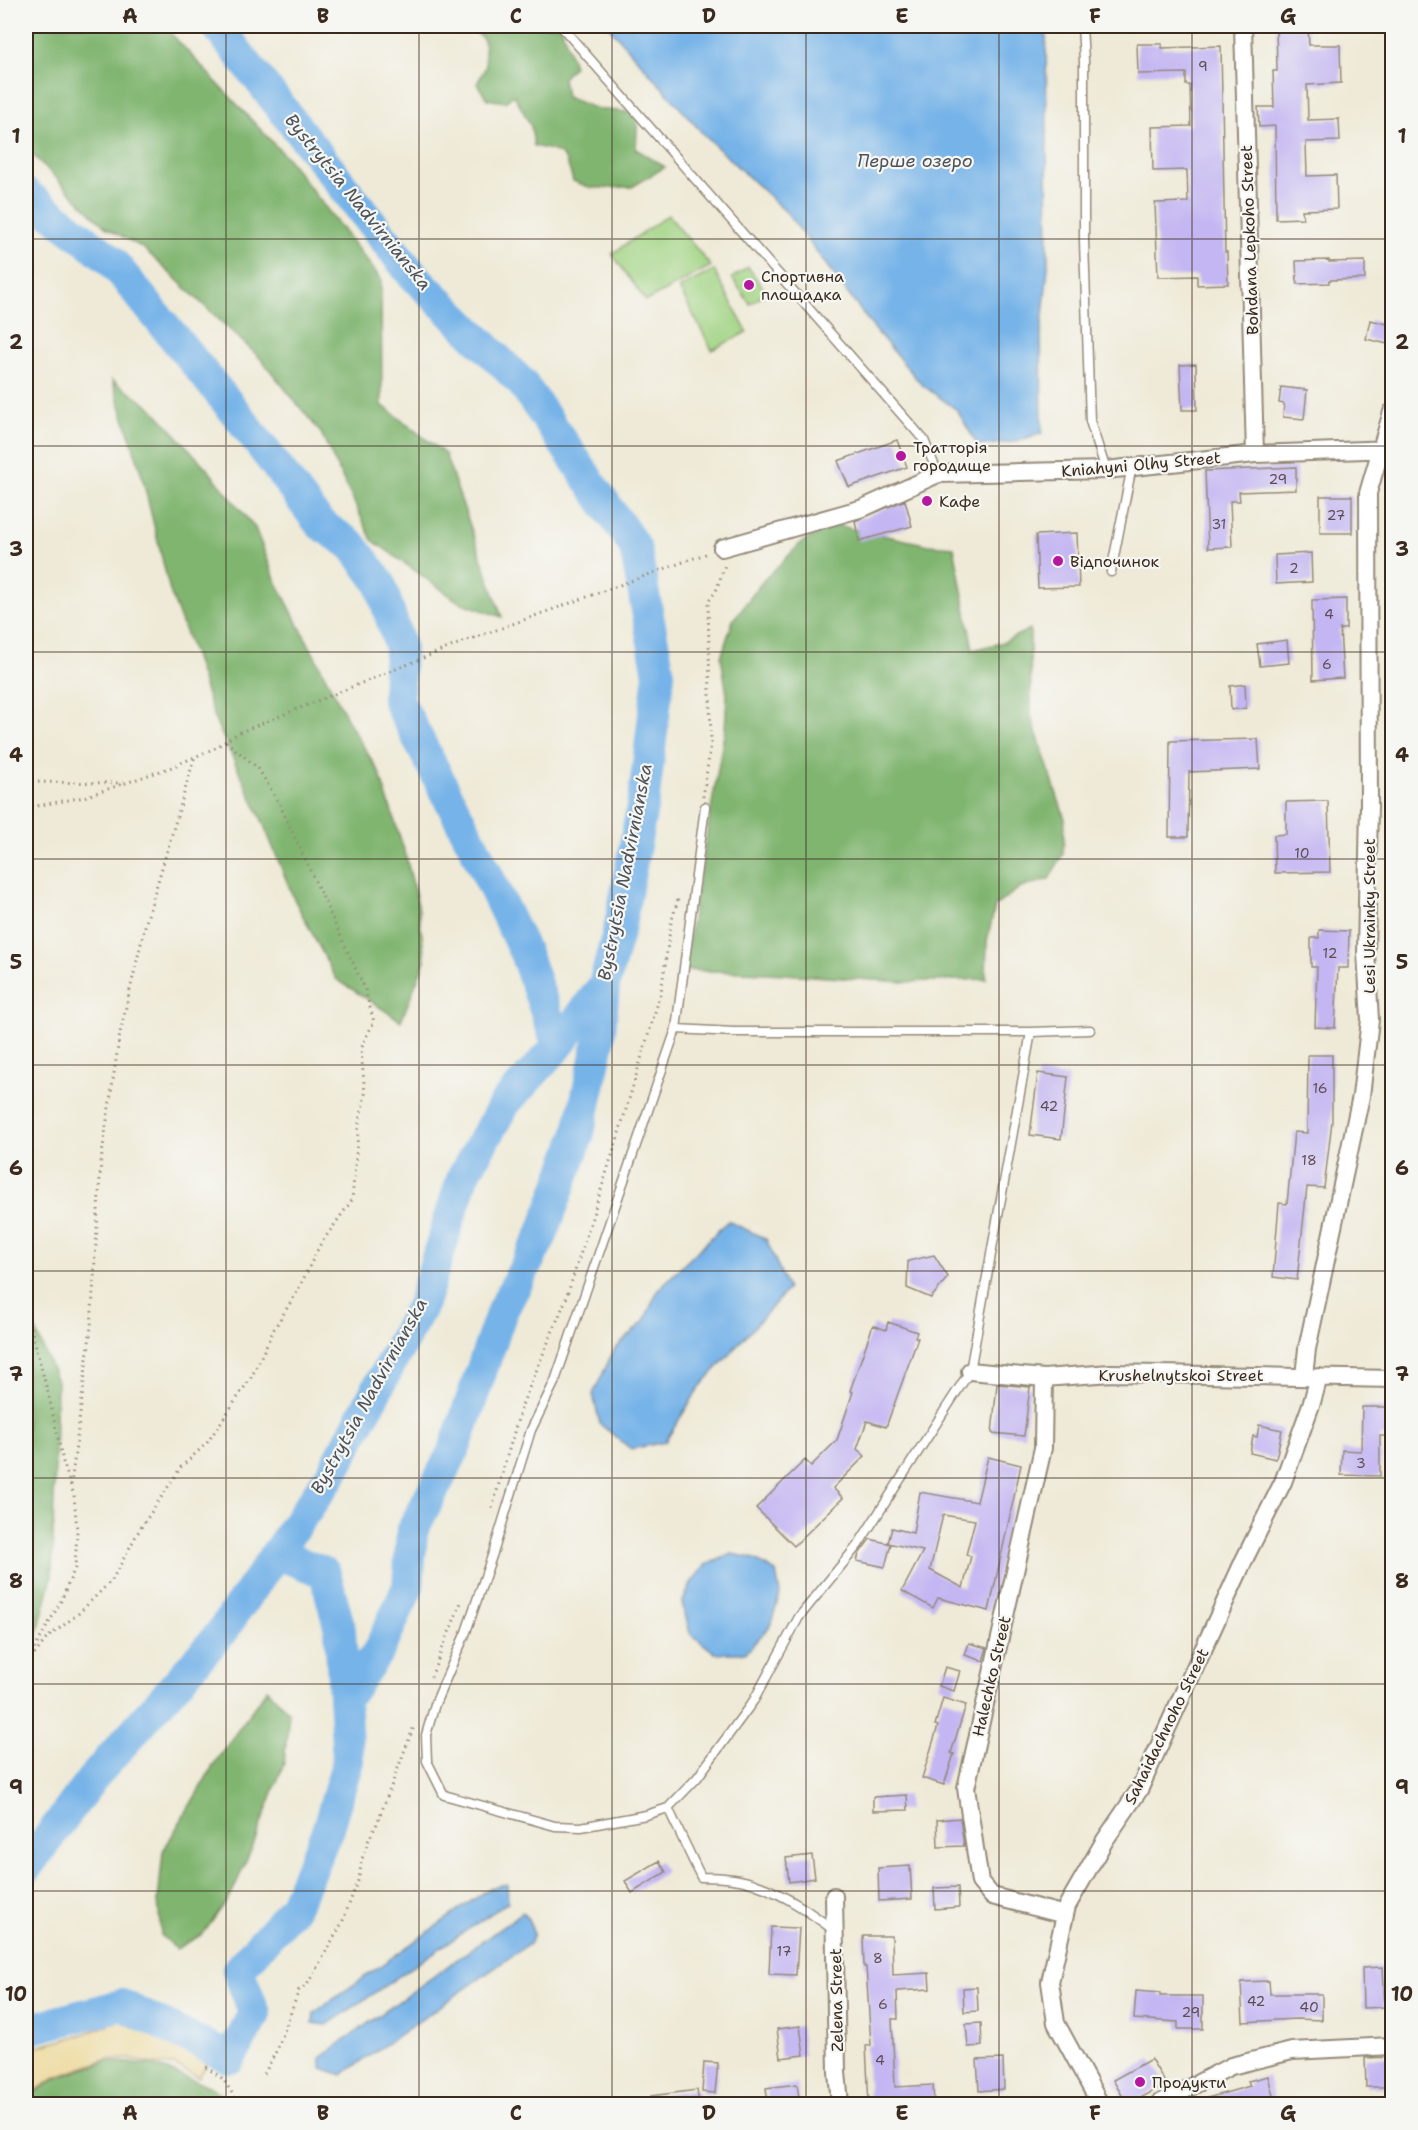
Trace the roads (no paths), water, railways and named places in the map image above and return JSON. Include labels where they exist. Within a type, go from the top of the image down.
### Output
[{"type":"street","name":"Bohdana Lepkoho Street","points":[[1243,26],[1255,454]]},
{"type":"street","name":"Lesi Ukrainky Street","points":[[1311,1377],[1307,1349],[1361,1096],[1370,1020],[1366,953],[1369,806],[1368,493],[1386,450],[1392,412]]},
{"type":"street","name":"Kniahyni Olhy Street","points":[[724,555],[863,508],[938,474],[1106,470],[1255,454],[1386,450]]},
{"type":"street","name":"Krushelnytskoi Street","points":[[970,1371],[1044,1378],[1111,1372],[1392,1379]]},
{"type":"street","name":"Sahaidachnoho Street","points":[[1100,2104],[1056,2024],[1050,1982],[1067,1906],[1105,1840],[1139,1790],[1245,1558],[1283,1482],[1312,1401],[1311,1377]]},
{"type":"street","name":"Halechko Street","points":[[1044,1378],[1043,1448],[966,1788],[980,1882],[992,1896],[1065,1916]]},
{"type":"street","name":"Zelena Street","points":[[834,1896],[837,2073],[840,2104]]},
{"type":"street","points":[[1158,2104],[1231,2066],[1261,2058],[1292,2051],[1392,2046]]},
{"type":"lane","points":[[561,26],[924,440],[938,474]]},
{"type":"lane","points":[[1082,26],[1084,242],[1090,421],[1106,470]]},
{"type":"lane","points":[[1111,572],[1132,466]]},
{"type":"lane","points":[[703,807],[676,1029],[555,1381],[531,1431],[466,1632],[435,1704],[426,1735],[427,1761],[444,1795],[555,1826],[581,1827],[646,1815],[668,1808],[697,1778],[754,1700],[799,1617],[858,1545],[970,1371],[1031,1032]]},
{"type":"lane","points":[[676,1029],[734,1032],[1090,1030]]},
{"type":"lane","points":[[668,1808],[701,1876],[757,1884],[803,1907],[835,1931]]},
{"type":"water","name":"Перше озеро","points":[[608,26],[1046,26],[1048,267],[1041,335],[1042,433],[1014,442],[978,446],[957,410],[921,384],[873,327],[788,214],[704,135]]},
{"type":"water","points":[[728,1221],[766,1239],[788,1289],[699,1388],[665,1442],[631,1449],[600,1424],[593,1394],[614,1350],[644,1321],[658,1290]]},
{"type":"water","points":[[732,1554],[752,1558],[776,1572],[780,1594],[770,1626],[745,1653],[715,1653],[690,1633],[682,1603],[692,1582],[705,1565]]},
{"type":"water","points":[[507,1884],[508,1902],[327,2025],[313,2023],[314,2013],[490,1888]]},
{"type":"water","points":[[523,1912],[534,1934],[529,1944],[342,2075],[322,2068],[320,2058]]},
{"type":"waterway","name":"Bystrytsia Nadvirnianska","points":[[26,1868],[92,1779],[220,1634],[332,1473],[423,1303],[463,1176],[505,1103],[558,1046],[604,985],[620,925],[644,797],[659,674],[635,547],[522,383],[411,273],[217,26]]},
{"type":"waterway","points":[[26,194],[110,259],[240,418],[320,524],[352,545],[380,583],[400,647],[398,700],[474,847],[525,953],[558,1046]]},
{"type":"waterway","points":[[344,1701],[379,1650],[408,1587],[412,1531],[454,1450],[502,1311],[542,1235],[578,1136],[599,1041],[604,985]]},
{"type":"waterway","points":[[26,2030],[122,2005],[230,2058],[255,2014],[238,1970],[294,1907],[327,1831],[348,1761],[340,1630],[325,1573],[276,1553]]},
{"type":"place","name":"Спортивна площадка","points":[[749,285]]},
{"type":"place","name":"Тратторія городище","points":[[901,456]]},
{"type":"place","name":"Кафе","points":[[927,501]]},
{"type":"place","name":"Відпочинок","points":[[1058,561]]},
{"type":"place","name":"Продукти","points":[[1140,2082]]}]
